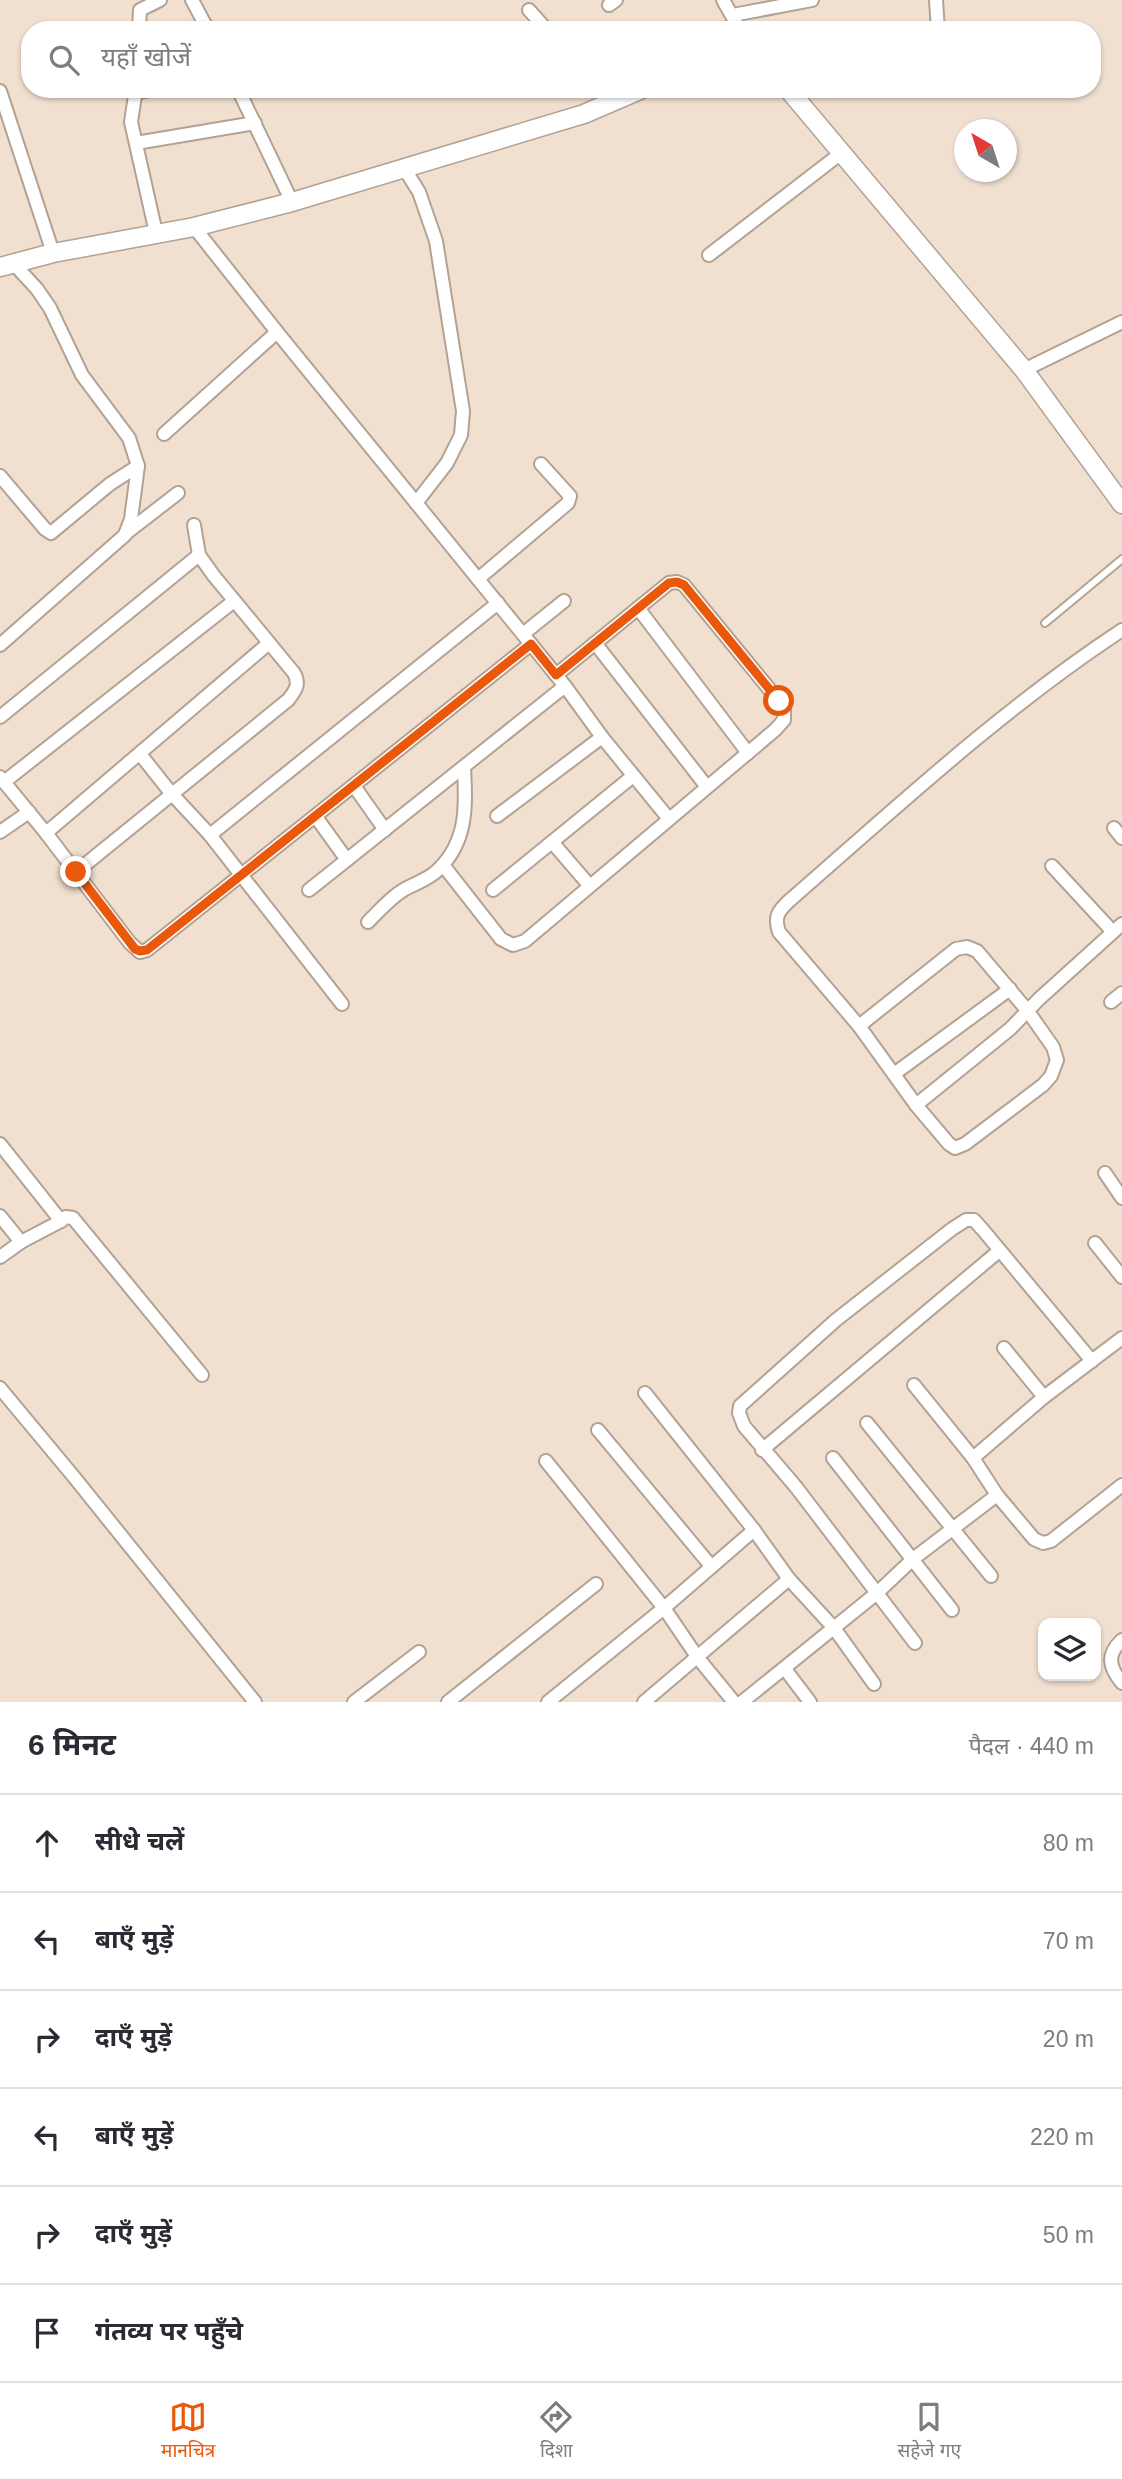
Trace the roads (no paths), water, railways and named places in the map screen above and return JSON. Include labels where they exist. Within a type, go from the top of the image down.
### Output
[{"type":"street","points":[[139,21],[140,10],[160,0]]},
{"type":"street","points":[[192,0],[203,21]]},
{"type":"street","points":[[723,0],[736,21]]},
{"type":"street","points":[[733,15],[812,0]]},
{"type":"street","points":[[936,0],[937,21]]},
{"type":"street","points":[[529,10],[539,21]]},
{"type":"street","points":[[0,95],[53,253]]},
{"type":"street","points":[[134,98],[131,122],[156,233]]},
{"type":"street","points":[[243,98],[292,202]]},
{"type":"street","points":[[7,266],[53,253],[194,227],[292,202],[584,114],[604,98]]},
{"type":"street","points":[[796,98],[840,154],[1024,370],[1122,504]]},
{"type":"street","points":[[136,143],[255,122]]},
{"type":"street","points":[[709,255],[840,154]]},
{"type":"street","points":[[404,168],[419,192],[436,242],[463,411],[461,435],[447,463],[416,503]]},
{"type":"street","points":[[194,227],[565,686],[668,819]]},
{"type":"street","points":[[7,266],[37,289],[50,307],[82,375],[129,438],[138,466],[131,519],[125,535]]},
{"type":"street","points":[[1024,370],[1122,322]]},
{"type":"street","points":[[164,434],[277,332]]},
{"type":"street","points":[[478,579],[568,503],[570,496],[567,490],[541,464]]},
{"type":"street","points":[[0,476],[45,530],[51,533],[110,484],[138,466]]},
{"type":"street","points":[[0,645],[125,535],[178,493]]},
{"type":"street","points":[[76,872],[288,700],[296,690],[298,680],[294,673],[199,555],[194,525]]},
{"type":"street","points":[[0,717],[199,555]]},
{"type":"street","points":[[443,865],[501,939],[513,946],[525,941],[784,720],[784,710],[779,701],[684,585],[677,582],[669,583],[556,675]]},
{"type":"street","points":[[234,601],[2,780],[130,943],[140,951],[147,950],[354,786],[527,639],[564,601]]},
{"type":"street","points":[[210,835],[498,603]]},
{"type":"street","points":[[638,608],[748,752]]},
{"type":"street","points":[[859,1026],[957,949],[967,947],[977,951],[1010,989],[1053,1047],[1058,1060],[1051,1076],[965,1144],[955,1148],[943,1140],[859,1026],[779,932],[776,922],[778,911],[1014,707],[1066,667],[1122,630]]},
{"type":"street","points":[[46,833],[269,643]]},
{"type":"street","points":[[595,643],[707,787]]},
{"type":"street","points":[[309,890],[565,686]]},
{"type":"street","points":[[497,816],[602,737]]},
{"type":"street","points":[[140,754],[210,835],[342,1004]]},
{"type":"street","points":[[368,922],[395,896],[430,876],[443,865],[460,838],[465,821],[464,768]]},
{"type":"street","points":[[493,890],[634,776]]},
{"type":"street","points":[[354,786],[385,830]]},
{"type":"street","points":[[0,832],[29,813]]},
{"type":"street","points":[[316,817],[347,860]]},
{"type":"street","points":[[552,842],[589,885]]},
{"type":"street","points":[[916,1105],[1010,1029],[1027,1010],[1117,928],[1052,866]]},
{"type":"street","points":[[894,1074],[1010,989]]},
{"type":"street","points":[[1111,1002],[1122,993]]},
{"type":"street","points":[[0,1144],[61,1221]]},
{"type":"street","points":[[1105,1173],[1122,1198]]},
{"type":"street","points":[[0,1216],[21,1242]]},
{"type":"street","points":[[0,1257],[66,1217],[73,1218],[202,1375]]},
{"type":"street","points":[[915,1643],[796,1487],[762,1450],[740,1420],[740,1406],[836,1320],[966,1220],[974,1220],[1092,1361]]},
{"type":"street","points":[[1095,1243],[1122,1277]]},
{"type":"street","points":[[762,1450],[999,1251]]},
{"type":"street","points":[[973,1458],[1044,1397],[1122,1338]]},
{"type":"street","points":[[1004,1348],[1044,1397]]},
{"type":"street","points":[[914,1385],[973,1458],[997,1495],[1034,1539],[1043,1543],[1051,1541],[1122,1485]]},
{"type":"street","points":[[0,1388],[75,1477],[255,1702]]},
{"type":"street","points":[[645,1393],[754,1530],[789,1580],[834,1628],[874,1684]]},
{"type":"street","points":[[867,1423],[992,1576]]},
{"type":"street","points":[[598,1430],[711,1566]]},
{"type":"street","points":[[833,1458],[952,1610]]},
{"type":"street","points":[[546,1461],[664,1608],[698,1658],[734,1702]]},
{"type":"street","points":[[742,1702],[877,1593],[914,1559],[997,1495]]},
{"type":"street","points":[[548,1702],[664,1608],[754,1530]]},
{"type":"street","points":[[644,1702],[789,1580]]},
{"type":"street","points":[[448,1702],[596,1584]]},
{"type":"street","points":[[1122,1640],[1114,1648],[1110,1662],[1122,1683]]},
{"type":"street","points":[[355,1702],[419,1652]]},
{"type":"street","points":[[785,1669],[810,1702]]},
{"type":"lane","points":[[1045,623],[1122,559]]}]
